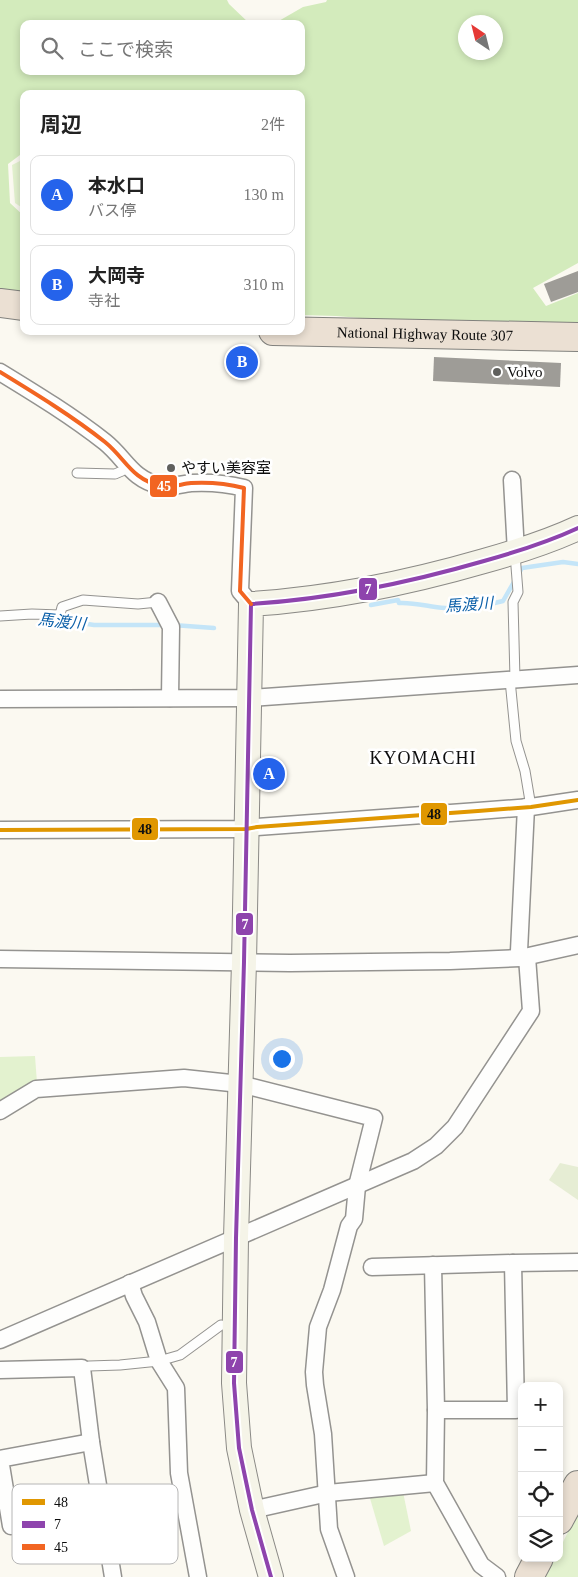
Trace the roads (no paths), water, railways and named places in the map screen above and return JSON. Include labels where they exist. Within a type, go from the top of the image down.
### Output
[{"type":"highway","points":[[0,303],[20,306]]},
{"type":"highway","name":"National Highway Route 307","points":[[305,332],[578,337]]},
{"type":"highway","points":[[561,1517],[578,1484]]},
{"type":"highway","points":[[528,1577],[537,1562]]},
{"type":"street","points":[[0,372],[80,424],[107,444],[132,472],[162,486],[173,487],[181,484],[222,482],[244,488],[240,591],[251,604],[250,698],[234,1383],[239,1448],[252,1510],[270,1577]]},
{"type":"street","points":[[512,480],[516,561]]},
{"type":"street","points":[[251,604],[371,589],[435,575],[516,561],[578,528]]},
{"type":"street","points":[[158,602],[170,623],[170,698]]},
{"type":"street","points":[[0,699],[250,698],[578,675]]},
{"type":"street","points":[[0,830],[246,830],[257,827],[529,807],[578,800]]},
{"type":"street","points":[[0,1340],[413,1162],[436,1146],[455,1127],[531,1011],[523,958],[519,951],[529,807]]},
{"type":"street","points":[[0,959],[389,962],[523,958],[578,945]]},
{"type":"street","points":[[0,1110],[36,1089],[184,1078],[240,1084],[374,1118],[357,1186],[354,1219],[349,1226],[332,1290],[318,1327],[314,1372],[323,1434],[329,1529],[346,1577]]},
{"type":"street","points":[[372,1267],[578,1262]]},
{"type":"street","points":[[436,1410],[516,1410],[513,1263]]},
{"type":"street","points":[[433,1265],[436,1410],[435,1483],[481,1565],[497,1577]]},
{"type":"street","points":[[130,1283],[134,1296],[147,1322],[158,1360],[176,1388],[179,1473],[198,1577]]},
{"type":"street","points":[[0,1370],[82,1368],[98,1484]]},
{"type":"street","points":[[12,1526],[0,1459],[91,1442]]},
{"type":"street","points":[[252,1510],[328,1492],[435,1483]]},
{"type":"street","points":[[110,1564],[112,1577]]},
{"type":"lane","points":[[77,473],[115,474],[122,471],[126,464]]},
{"type":"lane","points":[[516,561],[518,592],[513,602],[512,679],[516,741],[525,771],[529,807]]},
{"type":"lane","points":[[0,616],[60,615],[62,607],[83,600],[138,604],[158,602]]},
{"type":"lane","points":[[82,1368],[120,1365],[180,1356],[221,1325]]},
{"type":"waterway","name":"馬渡川","points":[[371,605],[398,600],[399,603],[445,608],[482,606],[503,601],[522,568],[563,562],[578,564]]},
{"type":"waterway","name":"馬渡川","points":[[56,619],[94,625],[165,625]]},
{"type":"waterway","name":"馬渡川","points":[[173,625],[214,628]]},
{"type":"place","name":"大岡寺","points":[[242,362]]},
{"type":"place","name":"Volvo","points":[[497,372]]},
{"type":"place","name":"やすい美容室","points":[[171,468]]},
{"type":"place","name":"本水口","points":[[269,774]]},
{"type":"district","name":"KYOMACHI","points":[[423,758]]}]
